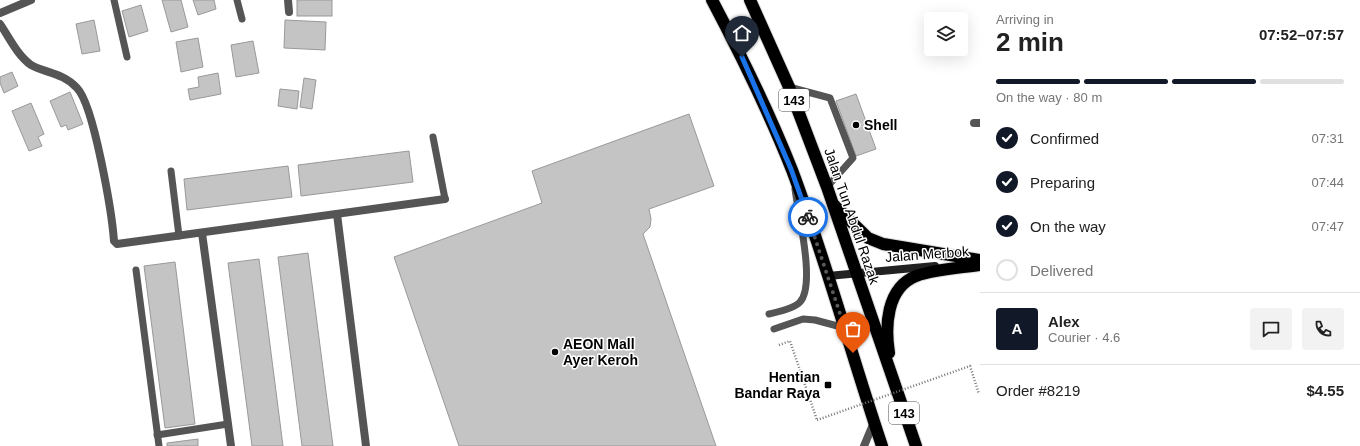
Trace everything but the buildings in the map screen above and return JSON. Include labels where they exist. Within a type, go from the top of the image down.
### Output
[{"type":"highway","name":"143","points":[[712,0],[742,57],[791,169],[828,276],[882,446]]},
{"type":"highway","name":"Jalan Tun Abdul Razak","points":[[750,0],[790,87],[827,187],[916,446]]},
{"type":"highway","points":[[832,203],[868,238],[883,244],[980,260]]},
{"type":"highway","points":[[893,380],[886,339],[887,318],[892,300],[902,286],[915,277],[980,264]]},
{"type":"street","points":[[0,13],[31,0]]},
{"type":"street","points":[[288,0],[289,12]]},
{"type":"street","points":[[0,24],[17,51],[32,65],[65,78],[78,88],[89,114],[99,152],[112,218],[114,241],[117,244],[445,199]]},
{"type":"street","points":[[337,214],[366,446]]},
{"type":"street","points":[[202,233],[231,446]]},
{"type":"street","name":"Jalan Merbok","points":[[828,276],[856,272],[980,264]]},
{"type":"street","points":[[864,446],[874,422]]},
{"type":"lane","points":[[114,0],[127,57]]},
{"type":"lane","points":[[237,0],[242,19]]},
{"type":"lane","points":[[790,87],[830,98],[851,151],[853,158],[827,187]]},
{"type":"lane","points":[[433,137],[445,199]]},
{"type":"lane","points":[[768,314],[799,304],[805,295],[808,284],[807,268],[791,169]]},
{"type":"lane","points":[[170,171],[179,236]]},
{"type":"lane","points":[[136,270],[159,446]]},
{"type":"lane","points":[[774,329],[803,319],[815,320],[845,328]]},
{"type":"lane","points":[[157,435],[228,424]]},
{"type":"path","points":[[779,345],[790,341],[817,420],[970,366],[979,394]]},
{"type":"way so far","points":[[808,217],[853,353]]},
{"type":"place","name":"Shell","points":[[856,125]]},
{"type":"place","name":"AEON Mall Ayer Keroh","points":[[555,352]]},
{"type":"place","name":"Hentian Bandar Raya","points":[[828,385]]},
{"type":"route","points":[[742,57],[791,169],[808,217]]}]
